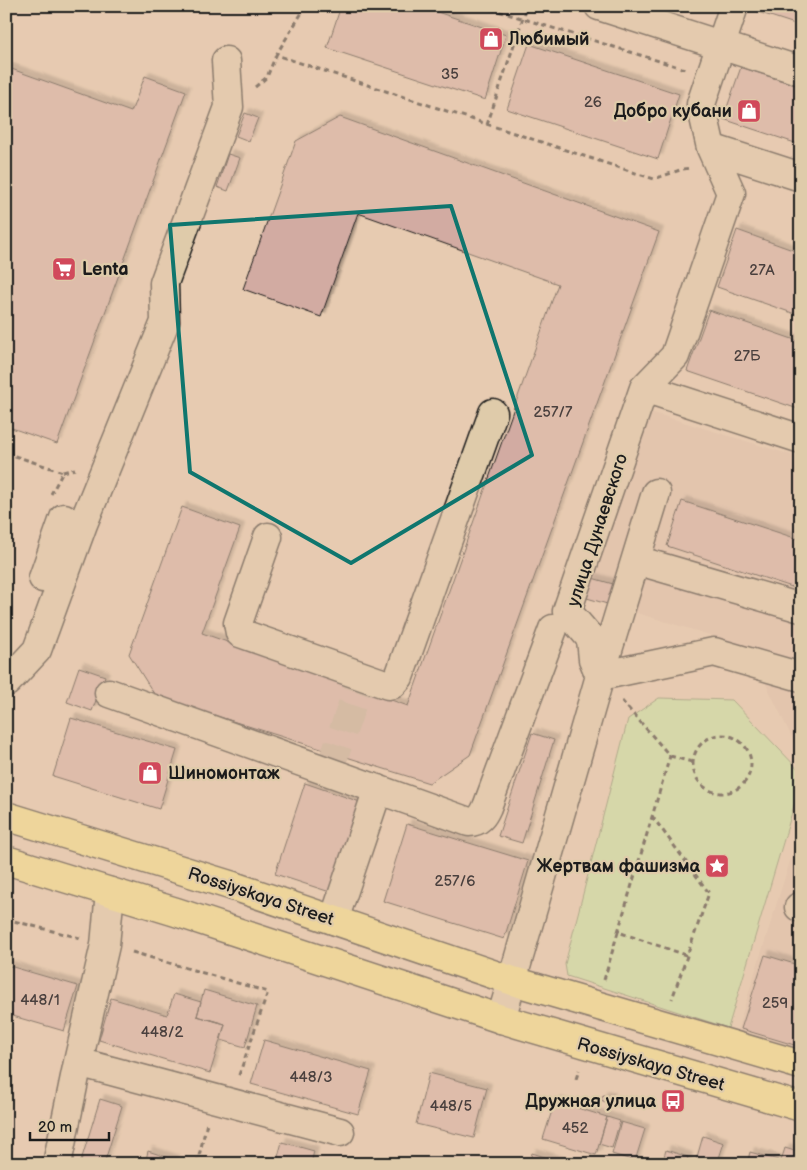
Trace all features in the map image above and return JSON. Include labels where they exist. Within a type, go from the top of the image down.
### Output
[{"type":"main road","name":"Rossiyskaya Street","points":[[6,816],[234,886],[513,981],[801,1066]]},
{"type":"main road","name":"Rossiyskaya Street","points":[[6,860],[176,912],[502,1019],[801,1107]]},
{"type":"street","points":[[599,6],[801,71]]},
{"type":"street","name":"улица Дунаевского","points":[[600,676],[593,659],[591,639],[567,611],[644,388],[675,356],[731,193],[715,158],[701,104],[734,6]]},
{"type":"street","points":[[7,684],[37,650],[83,524],[166,322],[164,283],[229,107],[226,61]]},
{"type":"street","points":[[715,158],[801,177]]},
{"type":"street","points":[[644,388],[801,439]]},
{"type":"street","points":[[268,537],[238,623],[240,633],[388,685],[393,684],[399,677],[493,413]]},
{"type":"street","points":[[502,1019],[600,676],[656,493]]},
{"type":"street","points":[[7,684],[57,507]]},
{"type":"street","points":[[636,560],[801,608]]},
{"type":"street","points":[[109,694],[469,822],[478,820],[487,807],[553,629]]},
{"type":"street","points":[[600,676],[714,652],[801,677]]},
{"type":"street","points":[[334,920],[378,789]]},
{"type":"street","points":[[57,1164],[105,945],[110,892]]},
{"type":"street","points":[[78,1062],[340,1132]]},
{"type":"path","points":[[306,6],[276,55],[654,180],[715,158]]},
{"type":"path","points":[[482,6],[710,76]]},
{"type":"path","points":[[487,125],[527,6]]},
{"type":"path","points":[[6,453],[63,472],[57,507]]},
{"type":"path","points":[[600,676],[670,756],[692,762]]},
{"type":"path","points":[[728,735],[743,743],[751,758],[750,774],[739,788],[724,794],[707,790],[696,778],[692,762],[698,746],[711,736],[728,735]]},
{"type":"path","points":[[602,988],[670,756]]},
{"type":"path","points":[[652,816],[709,893],[671,1002]]},
{"type":"path","points":[[6,919],[105,945],[268,992],[196,1164]]},
{"type":"path","points":[[618,932],[686,955]]},
{"type":"highlighted area","points":[[451,206],[532,455],[351,563],[190,472],[170,225]]},
{"type":"shaded area","points":[[650,412],[801,458],[801,756],[763,678],[770,653],[587,598]]},
{"type":"shaded area","points":[[801,826],[801,1060],[734,1040]]},
{"type":"green space","points":[[659,698],[732,700],[801,772],[801,782],[728,1028],[567,976],[565,964],[628,719]]},
{"type":"building","points":[[341,6],[419,6],[506,35],[485,100],[327,48]]},
{"type":"building","points":[[760,6],[801,6],[801,26],[758,12]]},
{"type":"building","points":[[529,44],[679,94],[658,159],[507,109]]},
{"type":"building","name":"Lenta","points":[[6,67],[131,112],[145,76],[186,91],[57,444],[6,426]]},
{"type":"building","points":[[741,67],[801,87],[801,145],[723,119]]},
{"type":"building","points":[[245,113],[258,118],[249,141],[236,136]]},
{"type":"building","points":[[340,117],[659,232],[470,755],[429,783],[156,697],[129,654],[182,507],[240,528],[202,633],[408,706],[558,284],[358,213],[321,317],[243,289],[296,141]]},
{"type":"building","points":[[228,154],[240,158],[228,191],[217,187]]},
{"type":"building","points":[[737,230],[801,253],[801,316],[717,287]]},
{"type":"building","points":[[709,310],[801,342],[801,410],[687,371]]},
{"type":"building","points":[[682,501],[801,540],[801,590],[667,546]]},
{"type":"building","points":[[592,578],[620,586],[614,606],[587,598]]},
{"type":"building","points":[[79,667],[105,676],[92,711],[67,702]]},
{"type":"building","points":[[71,718],[177,750],[159,809],[53,776]]},
{"type":"building","points":[[532,733],[554,740],[522,843],[498,836]]},
{"type":"building","points":[[305,783],[363,803],[333,893],[275,874]]},
{"type":"building","points":[[407,824],[528,861],[504,939],[383,901]]},
{"type":"building","points":[[765,955],[801,966],[799,977],[801,977],[801,1047],[741,1029]]},
{"type":"building","points":[[6,965],[78,986],[64,1031],[6,1014]]},
{"type":"building","points":[[204,990],[257,1006],[245,1047],[221,1040],[225,1024],[197,1016]]},
{"type":"building","points":[[174,994],[201,1002],[197,1016],[225,1024],[210,1073],[99,1040],[111,998],[167,1015]]},
{"type":"building","points":[[264,1040],[371,1071],[358,1114],[251,1084]]},
{"type":"building","points":[[429,1073],[487,1088],[474,1138],[416,1124]]},
{"type":"building","points":[[603,1095],[611,1097],[608,1103],[601,1100]]},
{"type":"building","points":[[100,1099],[122,1106],[104,1164],[80,1164]]},
{"type":"building","points":[[555,1101],[607,1117],[596,1155],[543,1139]]},
{"type":"building","points":[[607,1117],[620,1121],[612,1148],[599,1144]]},
{"type":"building","points":[[621,1122],[645,1129],[635,1161],[612,1154]]},
{"type":"building","points":[[703,1136],[724,1143],[717,1164],[695,1164]]},
{"type":"building","points":[[282,1142],[314,1151],[311,1164],[276,1164]]},
{"type":"building","points":[[785,1148],[801,1153],[801,1164],[780,1164]]},
{"type":"building","points":[[666,1150],[688,1157],[686,1164],[662,1164]]},
{"type":"building","points":[[148,1151],[175,1160],[173,1164],[145,1164]]},
{"type":"building","points":[[750,1152],[778,1160],[777,1164],[747,1164]]},
{"type":"building","points":[[532,1153],[567,1164],[529,1164]]},
{"type":"tunnel","points":[[329,771],[362,676]]},
{"type":"place","name":"Любимый","points":[[491,39]]},
{"type":"place","name":"Добро кубани","points":[[749,111]]},
{"type":"place","name":"Lenta","points":[[64,269]]},
{"type":"place","name":"Шиномонтаж","points":[[150,773]]},
{"type":"place","name":"Жертвам фашизма","points":[[717,866]]},
{"type":"place","name":"Дружная улица","points":[[673,1101]]}]
